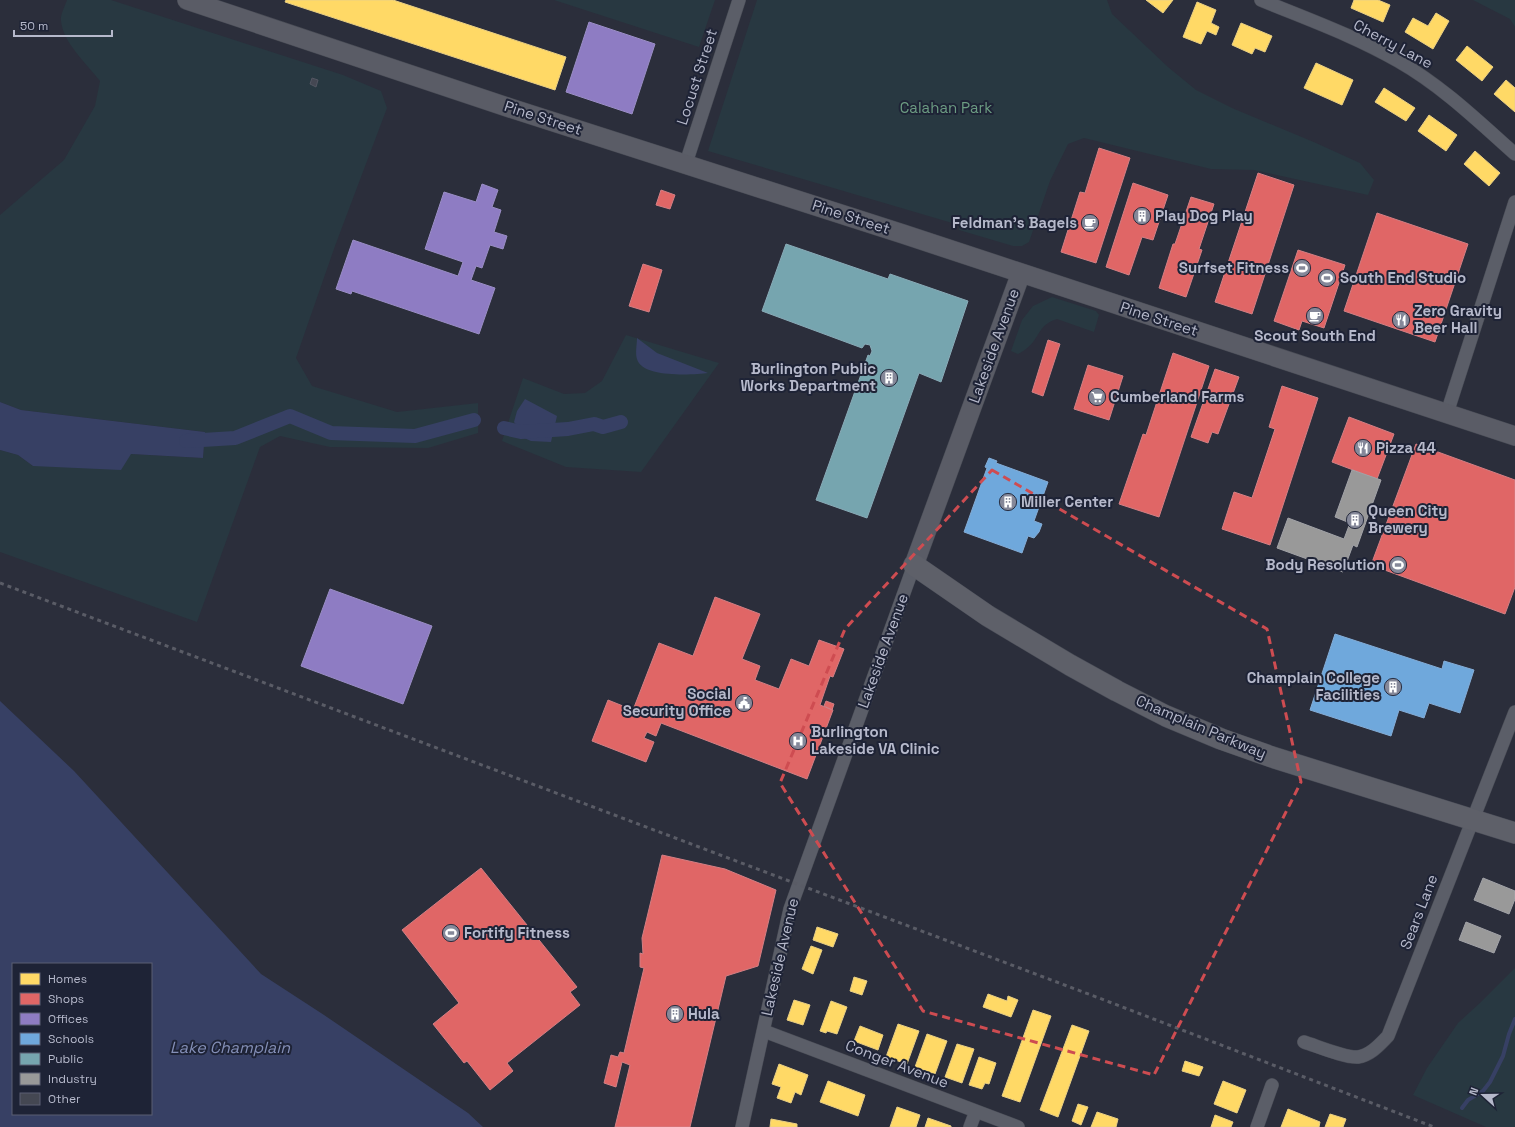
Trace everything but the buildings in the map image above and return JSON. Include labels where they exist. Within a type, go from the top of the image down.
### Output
[{"type":"main road","name":"Pine Street","points":[[187,0],[510,108],[686,163],[1515,436]]},
{"type":"main road","name":"Lakeside Avenue","points":[[914,565],[1021,273]]},
{"type":"main road","name":"Champlain Parkway","points":[[914,565],[948,590],[994,620],[1117,691],[1166,716],[1220,739],[1272,757],[1515,832]]},
{"type":"street","name":"Locust Street","points":[[686,163],[739,0]]},
{"type":"street","name":"Cherry Lane","points":[[1261,0],[1351,38],[1398,60],[1454,100],[1515,154]]},
{"type":"street","points":[[1447,413],[1515,202]]},
{"type":"street","name":"Lakeside Avenue","points":[[742,1127],[790,909],[914,565]]},
{"type":"street","name":"Sears Lane","points":[[1304,1042],[1346,1055],[1358,1057],[1378,1047],[1388,1036],[1515,712]]},
{"type":"street","name":"Conger Avenue","points":[[764,1030],[1018,1127]]},
{"type":"street","points":[[1257,1127],[1272,1085]]},
{"type":"street","points":[[970,1127],[976,1111]]},
{"type":"highlighted area","points":[[992,470],[1267,629],[1301,782],[1154,1075],[923,1011],[780,783],[845,629]]},
{"type":"green space","points":[[67,0],[111,0],[343,75],[381,91],[387,108],[335,246],[296,358],[312,386],[397,412],[478,403],[478,433],[428,448],[330,447],[280,436],[260,447],[197,622],[0,552],[0,450],[18,455],[33,466],[131,454],[203,458],[205,432],[21,410],[0,402],[0,215],[64,160],[95,106],[100,81],[66,37],[61,16]]},
{"type":"green space","points":[[554,0],[715,0],[699,47]]},
{"type":"green space","name":"Calahan Park","points":[[757,0],[1107,0],[1112,14],[1168,67],[1196,90],[1232,108],[1360,163],[1374,180],[1368,195],[1254,170],[1211,169],[1084,138],[1068,144],[1050,181],[1029,242],[1022,246],[1013,246],[959,230],[959,225],[708,151]]},
{"type":"green space","points":[[1473,0],[1515,0],[1515,27],[1510,19]]},
{"type":"green space","points":[[1052,297],[1096,311],[1099,315],[1094,332],[1057,319],[1042,328],[1031,345],[1024,350],[1018,354],[1011,351],[1022,320],[1033,306]]},
{"type":"green space","points":[[626,335],[719,363],[641,472],[566,467],[502,441],[523,378],[564,394],[585,393],[602,381]]},
{"type":"green space","points":[[1515,968],[1515,1127],[1486,1127],[1413,1095],[1427,1068],[1458,1023]]},
{"type":"water","points":[[637,338],[657,353],[708,373],[669,374],[648,369],[641,365],[636,357]]},
{"type":"water","points":[[525,399],[557,416],[551,442],[531,441],[515,434],[518,427],[514,422],[517,411]]},
{"type":"water","points":[[0,402],[21,410],[205,432],[203,458],[131,454],[121,470],[33,466],[18,455],[0,450]]},
{"type":"water","name":"Lake Champlain","points":[[0,701],[74,771],[261,974],[468,1113],[483,1127],[0,1127]]},
{"type":"waterway","points":[[186,441],[235,438],[290,416],[331,433],[415,436],[474,420]]},
{"type":"waterway","points":[[504,428],[521,432],[568,429],[594,424],[603,427],[621,422]]},
{"type":"waterway","points":[[1462,1108],[1468,1100],[1483,1091],[1490,1082],[1503,1056],[1515,1019]]},
{"type":"railway","points":[[0,583],[1099,998],[1434,1127]]},
{"type":"place","name":"Play Dog Play","points":[[1142,216]]},
{"type":"place","name":"Feldman's Bagels","points":[[1090,223]]},
{"type":"place","name":"Surfset Fitness","points":[[1302,268]]},
{"type":"place","name":"South End Studio","points":[[1327,278]]},
{"type":"place","name":"Scout South End","points":[[1315,316]]},
{"type":"place","name":"Zero Gravity Beer Hall","points":[[1401,320]]},
{"type":"place","name":"Burlington Public Works Department","points":[[889,378]]},
{"type":"place","name":"Cumberland Farms","points":[[1097,397]]},
{"type":"place","name":"Pizza 44","points":[[1363,448]]},
{"type":"place","name":"Miller Center","points":[[1008,502]]},
{"type":"place","name":"Queen City Brewery","points":[[1355,520]]},
{"type":"place","name":"Body Resolution","points":[[1398,565]]},
{"type":"place","name":"Champlain College Facilities","points":[[1393,687]]},
{"type":"place","name":"Social Security Office","points":[[744,703]]},
{"type":"place","name":"Burlington Lakeside VA Clinic","points":[[798,741]]},
{"type":"place","name":"Fortify Fitness","points":[[451,933]]},
{"type":"place","name":"Hula","points":[[675,1014]]}]
